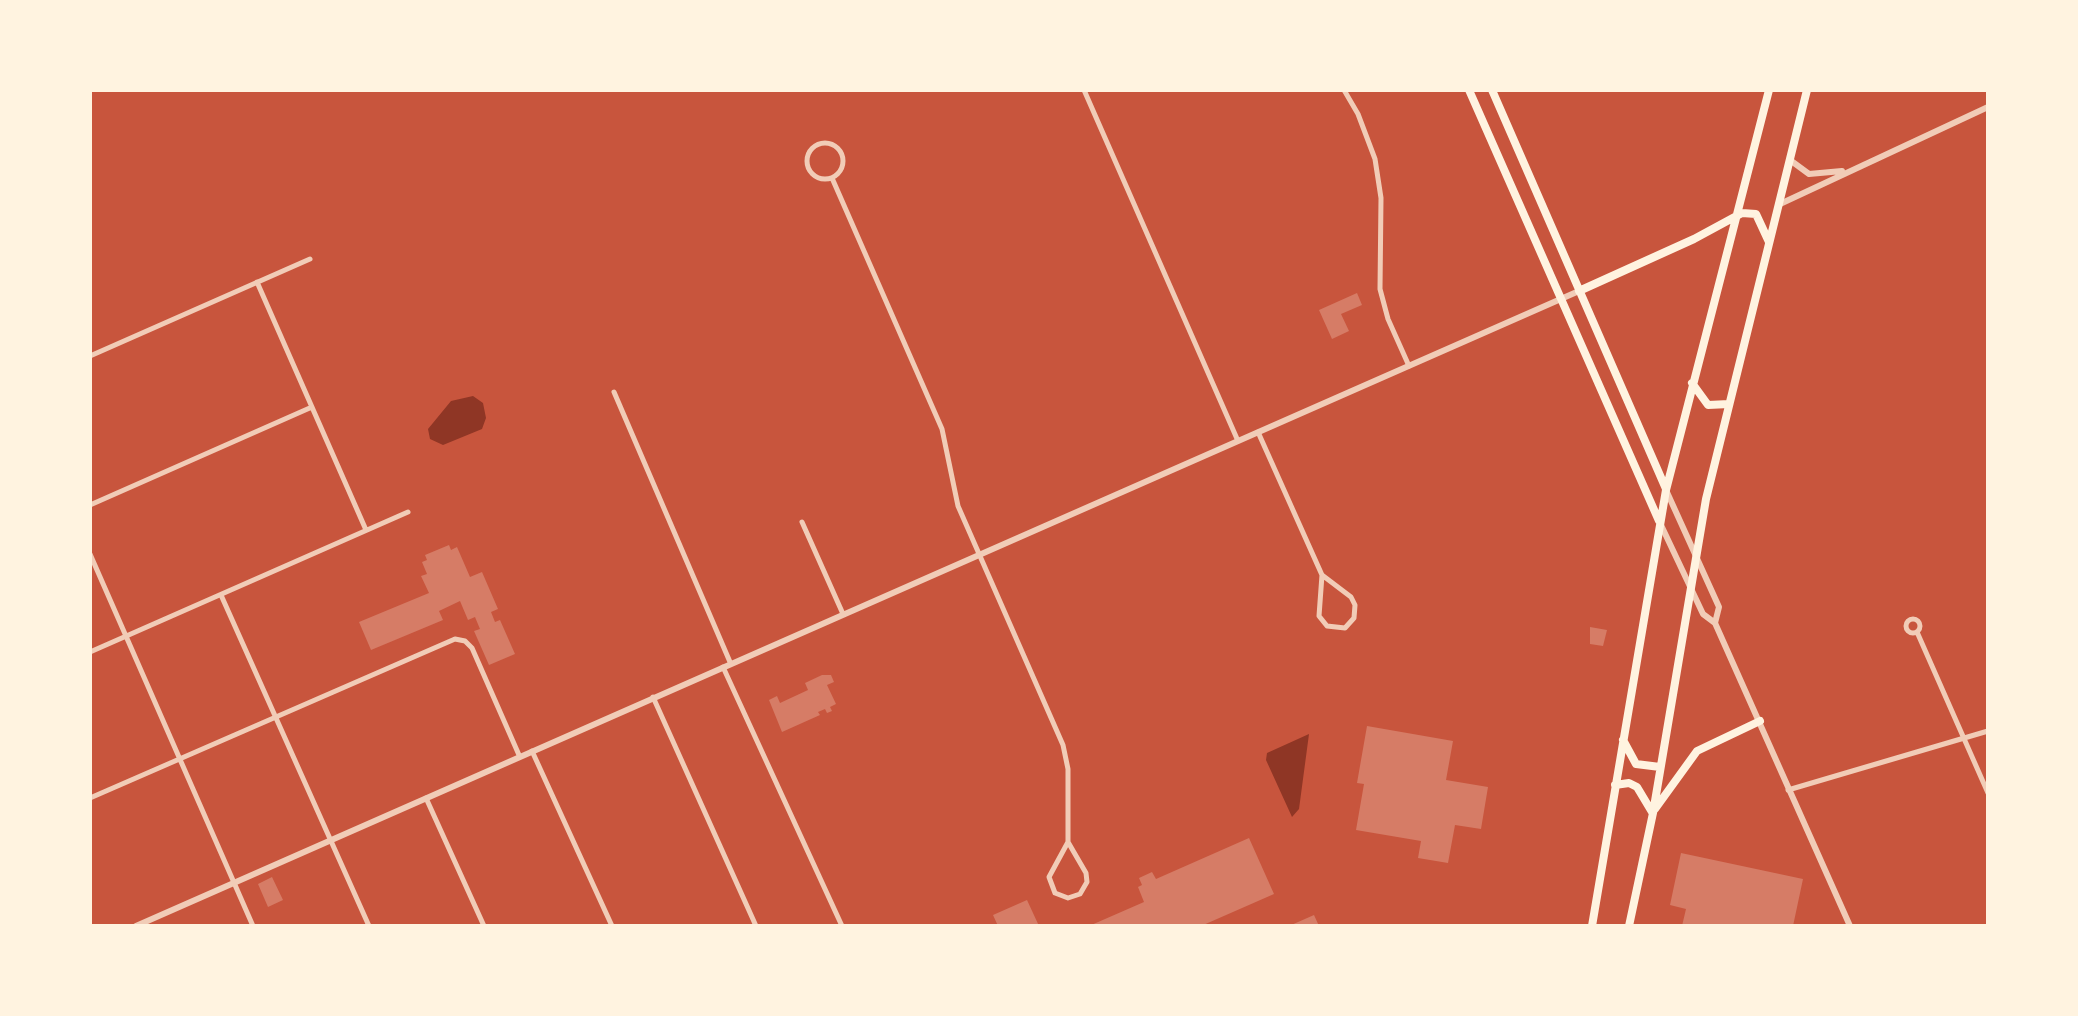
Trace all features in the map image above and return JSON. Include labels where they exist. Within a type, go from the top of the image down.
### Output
[{"type":"highway","points":[[1469,90],[1660,522]]},
{"type":"highway","points":[[1492,90],[1666,490]]},
{"type":"highway","points":[[1592,926],[1666,490],[1734,215],[1769,90]]},
{"type":"highway","points":[[1629,926],[1653,813],[1695,553],[1807,90]]},
{"type":"highway","points":[[1579,291],[1694,239],[1734,215],[1756,214],[1770,244]]},
{"type":"highway","points":[[1692,383],[1708,405],[1729,404]]},
{"type":"highway","points":[[1653,813],[1697,751],[1760,721]]},
{"type":"highway","points":[[1623,740],[1636,764],[1660,767]]},
{"type":"highway","points":[[1615,785],[1629,783],[1637,787],[1653,813]]},
{"type":"street","points":[[1084,90],[1238,441]]},
{"type":"street","points":[[1344,90],[1358,114],[1375,159],[1381,198],[1380,289],[1388,319],[1409,366]]},
{"type":"street","points":[[1780,204],[1988,107]]},
{"type":"street","points":[[818,145],[832,145],[842,155],[840,171],[832,178],[820,179],[808,168],[809,152],[818,145]]},
{"type":"street","points":[[1790,160],[1809,174],[1846,171]]},
{"type":"street","points":[[832,178],[946,438],[956,500],[1063,745],[1068,769],[1068,842],[1049,877],[1055,893],[1068,898],[1080,894],[1087,882],[1086,873],[1068,842]]},
{"type":"street","points":[[90,356],[310,259]]},
{"type":"street","points":[[257,282],[366,530]]},
{"type":"street","points":[[137,926],[519,755],[1579,291]]},
{"type":"street","points":[[614,392],[726,664],[842,926]]},
{"type":"street","points":[[90,505],[312,407]]},
{"type":"street","points":[[1258,432],[1322,575],[1353,601],[1354,618],[1345,628],[1331,628],[1319,616],[1322,575]]},
{"type":"street","points":[[1666,490],[1719,607],[1715,623]]},
{"type":"street","points":[[90,652],[408,512]]},
{"type":"street","points":[[802,522],[843,614]]},
{"type":"street","points":[[1660,522],[1703,614],[1715,623],[1850,926]]},
{"type":"street","points":[[90,554],[253,926]]},
{"type":"street","points":[[221,595],[369,926]]},
{"type":"street","points":[[1917,632],[1988,793]]},
{"type":"street","points":[[90,798],[446,642],[461,639],[472,648],[519,755]]},
{"type":"street","points":[[652,697],[756,926]]},
{"type":"street","points":[[1788,790],[1988,731]]},
{"type":"street","points":[[532,750],[612,926]]},
{"type":"street","points":[[425,797],[484,926]]},
{"type":"shaded area","points":[[473,396],[483,403],[486,418],[482,429],[443,445],[430,439],[428,429],[451,401]]},
{"type":"shaded area","points":[[1309,734],[1299,809],[1292,817],[1266,760],[1267,753]]},
{"type":"building","points":[[1357,293],[1362,305],[1341,314],[1349,331],[1332,339],[1319,310]]},
{"type":"building","points":[[449,545],[451,550],[457,547],[470,577],[482,572],[498,609],[491,612],[495,622],[500,620],[515,654],[489,665],[474,631],[480,629],[475,617],[468,620],[460,601],[439,611],[443,620],[371,650],[359,622],[429,593],[421,576],[427,574],[422,562],[427,560],[425,555]]},
{"type":"building","points":[[1590,627],[1607,630],[1603,646],[1590,644]]},
{"type":"building","points":[[822,675],[831,675],[834,682],[827,685],[836,704],[830,707],[832,711],[827,713],[825,709],[818,712],[820,715],[782,732],[769,700],[777,696],[780,703],[808,690],[805,683]]},
{"type":"building","points":[[1367,726],[1453,741],[1446,780],[1488,787],[1481,829],[1455,825],[1448,863],[1418,858],[1421,841],[1356,830],[1364,784],[1357,783]]},
{"type":"building","points":[[1249,838],[1274,894],[1201,926],[1089,926],[1144,902],[1138,887],[1142,885],[1139,878],[1152,872],[1156,879]]},
{"type":"building","points":[[1681,853],[1803,879],[1793,926],[1682,926],[1686,909],[1670,905]]},
{"type":"building","points":[[272,877],[283,900],[268,907],[258,884]]},
{"type":"building","points":[[1027,900],[1039,926],[998,926],[993,915]]},
{"type":"building","points":[[1314,915],[1319,926],[1289,926]]}]
